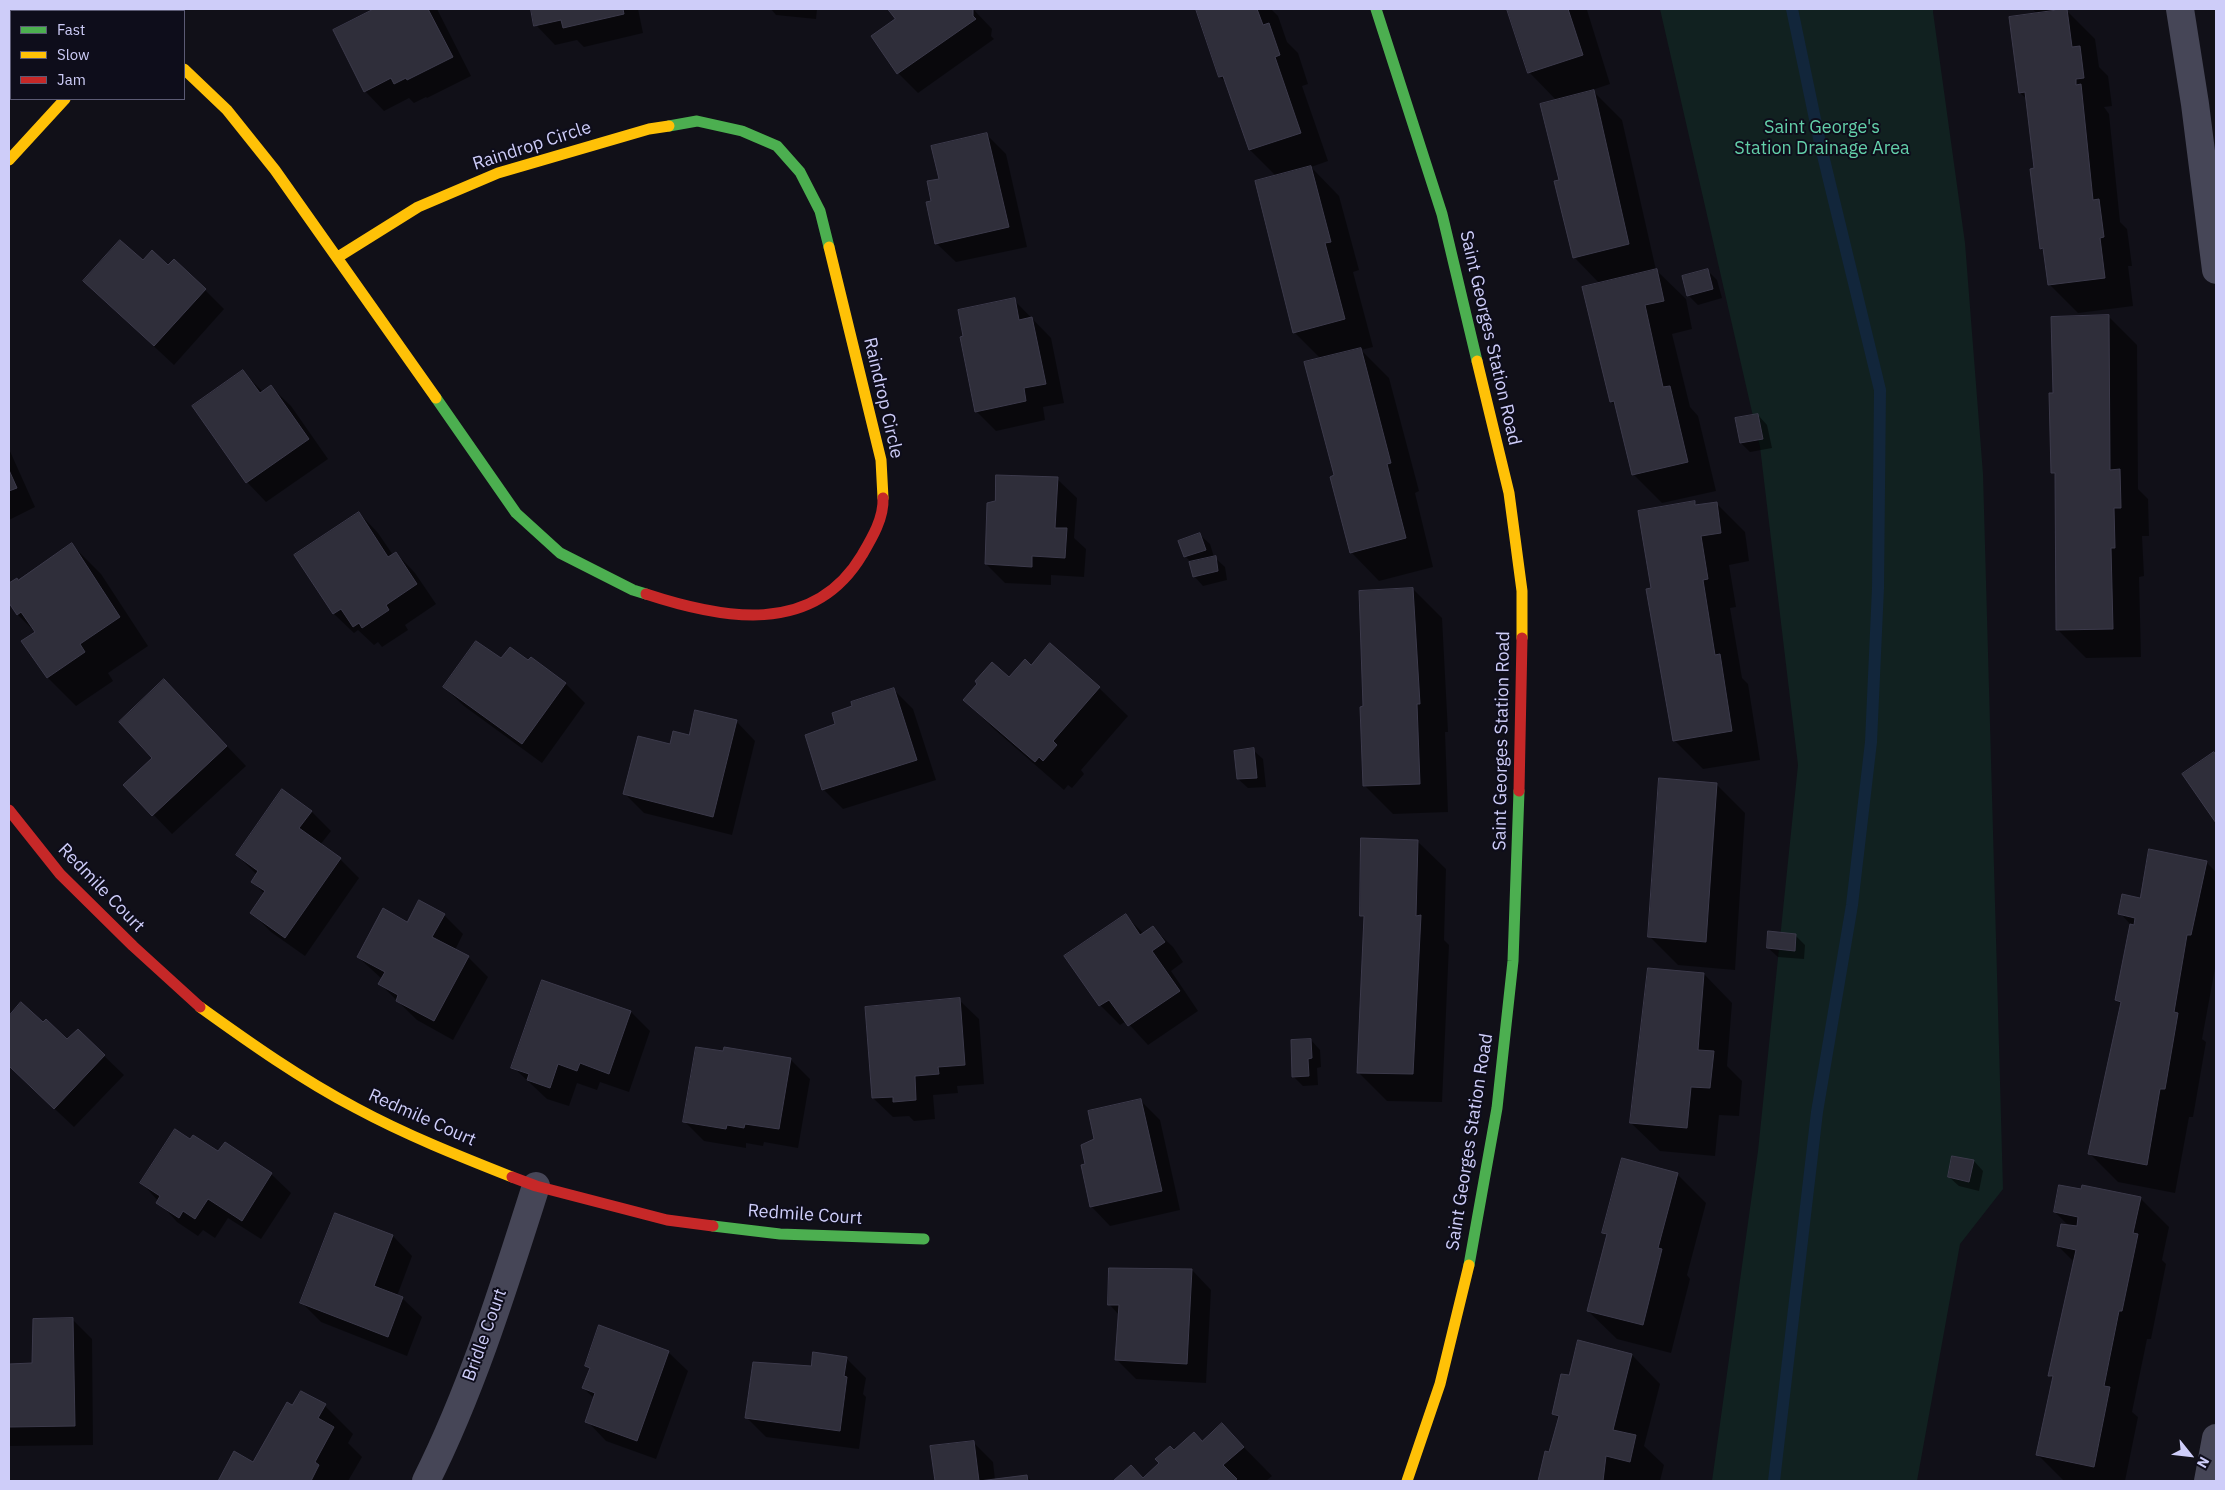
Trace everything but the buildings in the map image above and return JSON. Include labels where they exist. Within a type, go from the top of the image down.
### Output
[{"type":"street","name":"Saint Georges Station Road","points":[[1376,9],[1442,214],[1509,493],[1522,591],[1522,718],[1513,961],[1497,1108],[1470,1261],[1440,1384],[1407,1481]]},
{"type":"street","points":[[2180,9],[2195,104],[2216,270]]},
{"type":"street","name":"Raindrop Circle","points":[[185,69],[227,110],[275,170],[338,257],[516,513],[560,553],[633,590],[673,604],[716,613],[759,616],[800,609],[831,592],[858,562],[874,537],[883,506],[881,460],[820,211],[800,172],[777,146],[742,131],[697,121],[649,129],[498,173],[418,207],[338,257]]},
{"type":"street","points":[[9,160],[63,100]]},
{"type":"street","name":"Redmile Court","points":[[9,810],[60,874],[133,946],[200,1007],[276,1061],[355,1108],[424,1142],[536,1186],[667,1220],[780,1234],[924,1239]]},
{"type":"street","name":"Bridle Court","points":[[426,1481],[446,1442],[490,1326],[536,1186]]},
{"type":"street","points":[[2208,1481],[2216,1438]]},
{"type":"green space","name":"Saint George's Station Drainage Area","points":[[1660,9],[1933,9],[1965,243],[1983,474],[2003,1189],[1960,1244],[1917,1481],[1712,1481],[1758,1151],[1798,765],[1760,447]]},
{"type":"waterway","points":[[1774,1481],[1817,1112],[1852,905],[1871,742],[1878,588],[1880,390],[1820,143],[1792,9]]},
{"type":"traffic: fast","points":[[1376,9],[1442,214],[1477,361]]},
{"type":"traffic: fast","points":[[669,126],[697,121],[742,131],[777,146],[800,172],[820,211],[829,247]]},
{"type":"traffic: fast","points":[[436,398],[516,513],[560,553],[633,590],[646,594]]},
{"type":"traffic: fast","points":[[1469,1265],[1497,1108],[1513,961],[1519,791]]},
{"type":"traffic: fast","points":[[713,1226],[780,1234],[924,1239]]},
{"type":"traffic: slow","points":[[185,70],[227,110],[275,170],[436,398]]},
{"type":"traffic: slow","points":[[9,160],[64,100]]},
{"type":"traffic: slow","points":[[338,257],[418,207],[498,173],[649,129],[669,126]]},
{"type":"traffic: slow","points":[[829,247],[881,460],[883,498]]},
{"type":"traffic: slow","points":[[1477,361],[1509,493],[1522,591],[1522,638]]},
{"type":"traffic: slow","points":[[200,1007],[296,1073],[356,1108],[413,1136],[512,1177]]},
{"type":"traffic: slow","points":[[1407,1481],[1440,1384],[1469,1265]]},
{"type":"traffic: jam","points":[[646,594],[705,610],[735,614],[764,615],[792,610],[818,599],[842,581],[862,555],[873,535],[882,513],[883,498]]},
{"type":"traffic: jam","points":[[1519,791],[1522,638]]},
{"type":"traffic: jam","points":[[9,810],[60,874],[133,946],[200,1007]]},
{"type":"traffic: jam","points":[[512,1177],[536,1186],[667,1220],[713,1226]]}]
